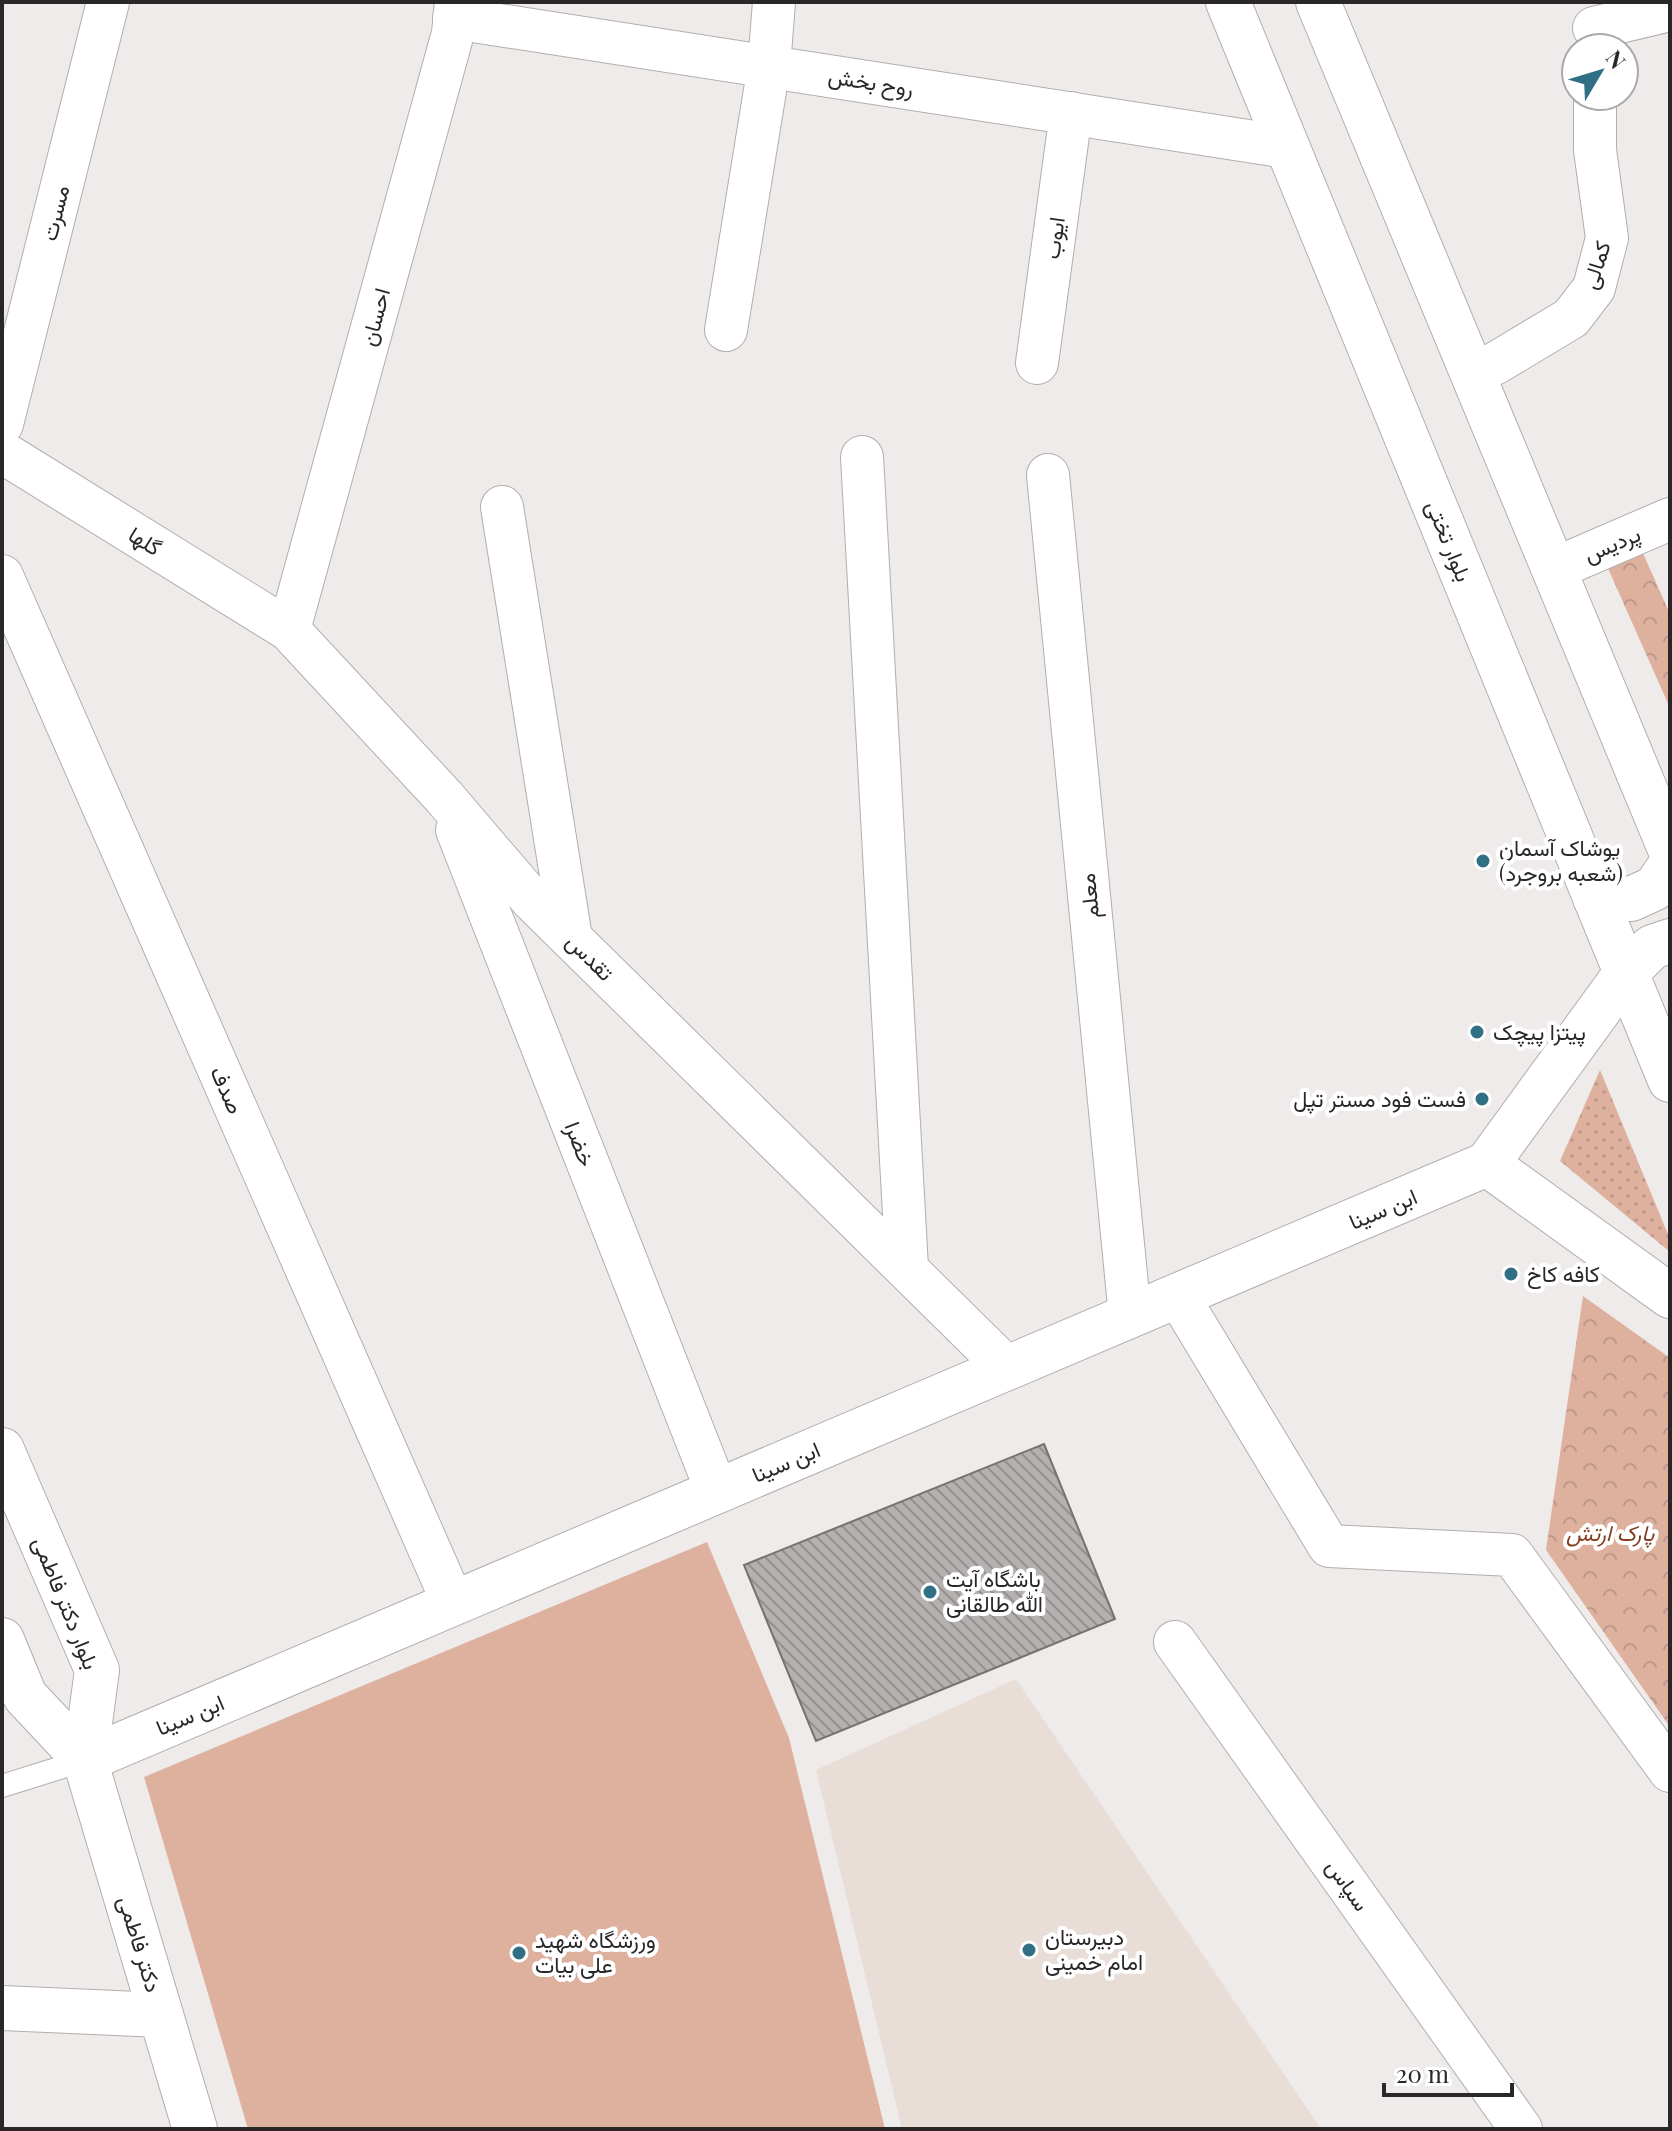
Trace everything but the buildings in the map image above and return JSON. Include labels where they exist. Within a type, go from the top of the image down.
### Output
[{"type":"main road","name":"بلوار تختی","points":[[1228,2],[1670,1080]]},
{"type":"main road","points":[[1318,2],[1670,849]]},
{"type":"main road","points":[[1595,898],[1631,899],[1655,888],[1670,866]]},
{"type":"main road","points":[[1670,941],[1652,947],[1626,973],[1487,1164],[1670,1296]]},
{"type":"main road","name":"ابن سینا","points":[[85,1760],[1487,1164]]},
{"type":"main road","name":"بلوار دکتر فاطمی","points":[[2,1450],[97,1670],[85,1760]]},
{"type":"main road","points":[[2,1640],[25,1696],[85,1760]]},
{"type":"main road","name":"دکتر فاطمی","points":[[85,1760],[195,2129]]},
{"type":"main road","points":[[2,2008],[161,2015]]},
{"type":"street","name":"مسرت","points":[[2,424],[108,2]]},
{"type":"street","points":[[726,330],[769,66],[774,2]]},
{"type":"street","name":"روح بخش","points":[[455,10],[769,66],[1287,147]]},
{"type":"street","name":"احسان","points":[[289,630],[453,33],[455,10]]},
{"type":"street","points":[[1593,26],[1670,10]]},
{"type":"street","name":"کمالی","points":[[1473,374],[1571,318],[1594,288],[1607,238],[1595,150],[1595,112]]},
{"type":"street","name":"ایوب","points":[[1037,363],[1071,113]]},
{"type":"street","name":"گلها","points":[[2,452],[289,630]]},
{"type":"street","points":[[862,457],[907,1268]]},
{"type":"street","name":"معلم","points":[[1048,475],[1130,1316]]},
{"type":"street","points":[[502,507],[571,938]]},
{"type":"street","name":"پردیس","points":[[1554,569],[1670,519]]},
{"type":"street","name":"صدف","points":[[2,576],[453,1603]]},
{"type":"street","name":"تقدس","points":[[289,630],[444,797],[532,900],[1007,1368]]},
{"type":"street","name":"خضرا","points":[[444,797],[717,1492]]},
{"type":"street","points":[[1178,1296],[1329,1546],[1512,1555],[1670,1771]]},
{"type":"street","name":"سپاس","points":[[1175,1642],[1521,2129]]},
{"type":"lane","points":[[2,1786],[85,1760]]},
{"type":"shaded area","name":"دبیرستان امام خمینی","points":[[1016,1679],[1321,2129],[902,2129],[816,1770]]},
{"type":"green space","points":[[1626,515],[1670,614],[1670,708],[1591,530]]},
{"type":"green space","points":[[1600,1070],[1670,1239],[1670,1252],[1560,1161]]},
{"type":"green space","name":"پارک ارتش","points":[[1583,1296],[1670,1358],[1670,1727],[1546,1550]]},
{"type":"green space","name":"ورزشگاه شهید علی بیات","points":[[707,1542],[789,1738],[885,2129],[248,2129],[144,1777]]},
{"type":"place","name":"پوشاک آسمان (شعبه بروجرد)","points":[[1483,861]]},
{"type":"place","name":"پیتزا پیچک","points":[[1477,1032]]},
{"type":"place","name":"فست فود مستر تپل","points":[[1482,1099]]},
{"type":"place","name":"کافه کاخ","points":[[1511,1274]]},
{"type":"place","name":"باشگاه آیت الله طالقانی","points":[[930,1592]]},
{"type":"place","name":"دبیرستان امام خمینی","points":[[1029,1950]]},
{"type":"place","name":"ورزشگاه شهید علی بیات","points":[[519,1953]]}]
